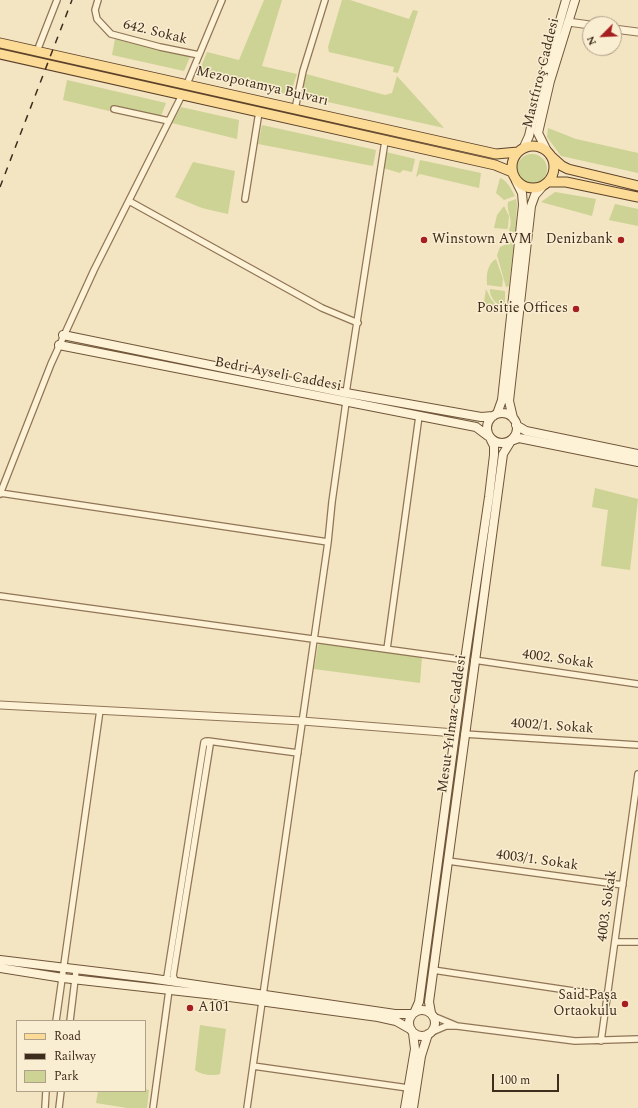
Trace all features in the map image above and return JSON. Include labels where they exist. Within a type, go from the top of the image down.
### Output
[{"type":"main road","name":"Mastfıroş Caddesi","points":[[521,150],[530,136],[539,93],[566,0]]},
{"type":"main road","name":"Mastfıroş Caddesi","points":[[549,154],[538,133],[550,81],[575,0]]},
{"type":"main road","name":"Mezopotamya Bulvarı","points":[[0,42],[496,154],[521,150]]},
{"type":"main road","name":"Mezopotamya Bulvarı","points":[[0,54],[495,165],[514,177]]},
{"type":"main road","points":[[638,186],[568,169],[536,146],[521,150],[512,162],[514,177],[522,193],[523,205],[502,400],[495,415],[486,427],[490,438],[499,444],[519,438],[528,439],[638,462]]},
{"type":"main road","points":[[511,441],[516,432],[515,421],[509,401],[530,213],[535,195],[545,184],[554,170],[549,154]]},
{"type":"main road","points":[[514,177],[528,188],[545,184],[566,182],[638,197]]},
{"type":"main road","name":"Bedri Ayseli Caddesi","points":[[64,335],[346,398],[419,416],[476,427],[490,438]]},
{"type":"main road","name":"Bedri Ayseli Caddesi","points":[[59,345],[346,398],[481,417],[495,415]]},
{"type":"main road","points":[[495,415],[506,414],[526,432],[638,454]]},
{"type":"main road","name":"Mesut Yılmaz Caddesi","points":[[414,1012],[419,1002],[465,660],[489,496],[494,451],[490,438]]},
{"type":"main road","name":"Mesut Yılmaz Caddesi","points":[[432,1015],[429,1002],[502,454],[511,441]]},
{"type":"main road","points":[[0,960],[64,969],[75,975],[169,990],[262,998],[395,1014],[423,1010],[432,1015],[435,1024],[421,1056],[413,1108]]},
{"type":"main road","points":[[0,968],[63,978],[75,975],[163,980],[396,1021],[420,1036],[430,1033]]},
{"type":"main road","points":[[405,1108],[415,1049],[408,1021],[414,1012]]},
{"type":"street","points":[[39,46],[57,0]]},
{"type":"street","name":"642. Sokak","points":[[98,0],[95,10],[101,24],[111,34],[199,56]]},
{"type":"street","points":[[187,84],[222,0]]},
{"type":"street","points":[[295,109],[303,71],[325,0]]},
{"type":"street","points":[[568,22],[582,24]]},
{"type":"street","points":[[622,30],[638,32]]},
{"type":"street","points":[[182,95],[94,270],[59,345],[0,493],[328,542]]},
{"type":"street","points":[[114,109],[169,121]]},
{"type":"street","points":[[245,199],[259,112]]},
{"type":"street","points":[[247,1108],[328,542],[346,398],[385,141]]},
{"type":"street","points":[[129,201],[322,308],[358,323]]},
{"type":"street","points":[[387,649],[419,416]]},
{"type":"street","points":[[0,596],[314,638],[465,660]]},
{"type":"street","name":"4002. Sokak","points":[[474,660],[638,684]]},
{"type":"street","points":[[0,705],[302,721],[455,733]]},
{"type":"street","points":[[56,1020],[100,710]]},
{"type":"street","name":"4002/1. Sokak","points":[[464,734],[638,745]]},
{"type":"street","points":[[163,980],[167,977],[204,742],[208,741],[298,753]]},
{"type":"street","points":[[176,982],[172,976],[210,745],[208,741]]},
{"type":"street","name":"4003. Sokak","points":[[601,1041],[638,774]]},
{"type":"street","name":"4003/1. Sokak","points":[[448,861],[622,885]]},
{"type":"street","points":[[615,942],[638,942]]},
{"type":"street","points":[[434,970],[607,996]]},
{"type":"street","points":[[70,1020],[75,975]]},
{"type":"street","points":[[153,1108],[169,990]]},
{"type":"street","points":[[432,1015],[457,1026]]},
{"type":"street","points":[[430,1033],[446,1026],[457,1026],[575,1041],[638,1039]]},
{"type":"street","points":[[253,1066],[408,1088]]},
{"type":"street","points":[[45,1108],[46,1092]]},
{"type":"street","points":[[59,1108],[61,1092]]},
{"type":"green space","points":[[264,0],[282,0],[262,66],[297,74],[290,95],[198,74],[207,52],[239,60]]},
{"type":"green space","points":[[342,0],[350,0],[409,19],[413,10],[418,11],[398,73],[393,72],[394,67],[329,52],[328,47]]},
{"type":"green space","points":[[115,39],[190,57],[184,71],[112,55]]},
{"type":"green space","points":[[306,74],[385,95],[392,93],[397,76],[444,128],[301,96]]},
{"type":"green space","points":[[67,80],[166,103],[161,116],[113,105],[109,111],[63,100]]},
{"type":"green space","points":[[181,107],[239,120],[237,139],[172,123]]},
{"type":"green space","points":[[262,125],[376,150],[373,166],[258,144]]},
{"type":"green space","points":[[548,128],[576,139],[638,153],[638,173],[561,156],[547,137]]},
{"type":"green space","points":[[386,152],[415,159],[412,172],[403,170],[400,173],[383,168]]},
{"type":"green space","points":[[532,154],[543,158],[547,169],[543,180],[532,184],[521,180],[517,169],[521,158]]},
{"type":"green space","points":[[420,160],[481,173],[479,188],[420,174],[416,177]]},
{"type":"green space","points":[[193,162],[235,171],[228,214],[202,208],[175,197]]},
{"type":"green space","points":[[500,178],[507,183],[515,196],[504,200],[496,193]]},
{"type":"green space","points":[[555,192],[596,199],[592,216],[541,202]]},
{"type":"green space","points":[[516,199],[515,234],[511,234],[509,230],[511,223],[508,202]]},
{"type":"green space","points":[[615,204],[638,209],[638,226],[609,220]]},
{"type":"green space","points":[[504,206],[509,216],[508,228],[494,228],[497,215]]},
{"type":"green space","points":[[514,242],[509,286],[506,287],[497,255],[500,247]]},
{"type":"green space","points":[[496,259],[503,279],[502,287],[487,285],[488,270],[491,263]]},
{"type":"green space","points":[[486,289],[491,299],[501,311],[483,308]]},
{"type":"green space","points":[[490,289],[505,291],[505,303],[503,307],[494,300]]},
{"type":"green space","points":[[595,488],[638,499],[630,570],[601,566],[608,510],[592,507]]},
{"type":"green space","points":[[321,643],[422,657],[420,683],[314,669],[318,645]]},
{"type":"green space","points":[[200,1025],[226,1029],[220,1074],[207,1075],[195,1070]]},
{"type":"green space","points":[[146,1089],[149,1090],[147,1108],[127,1108],[96,1103],[98,1092],[146,1092]]},
{"type":"railway","points":[[0,187],[72,0]]},
{"type":"place","name":"Winstown AVM","points":[[424,240]]},
{"type":"place","name":"Denizbank","points":[[621,240]]},
{"type":"place","name":"Positie Offices","points":[[576,309]]},
{"type":"place","name":"Said Paşa Ortaokulu","points":[[625,1004]]},
{"type":"place","name":"A101","points":[[190,1008]]}]
